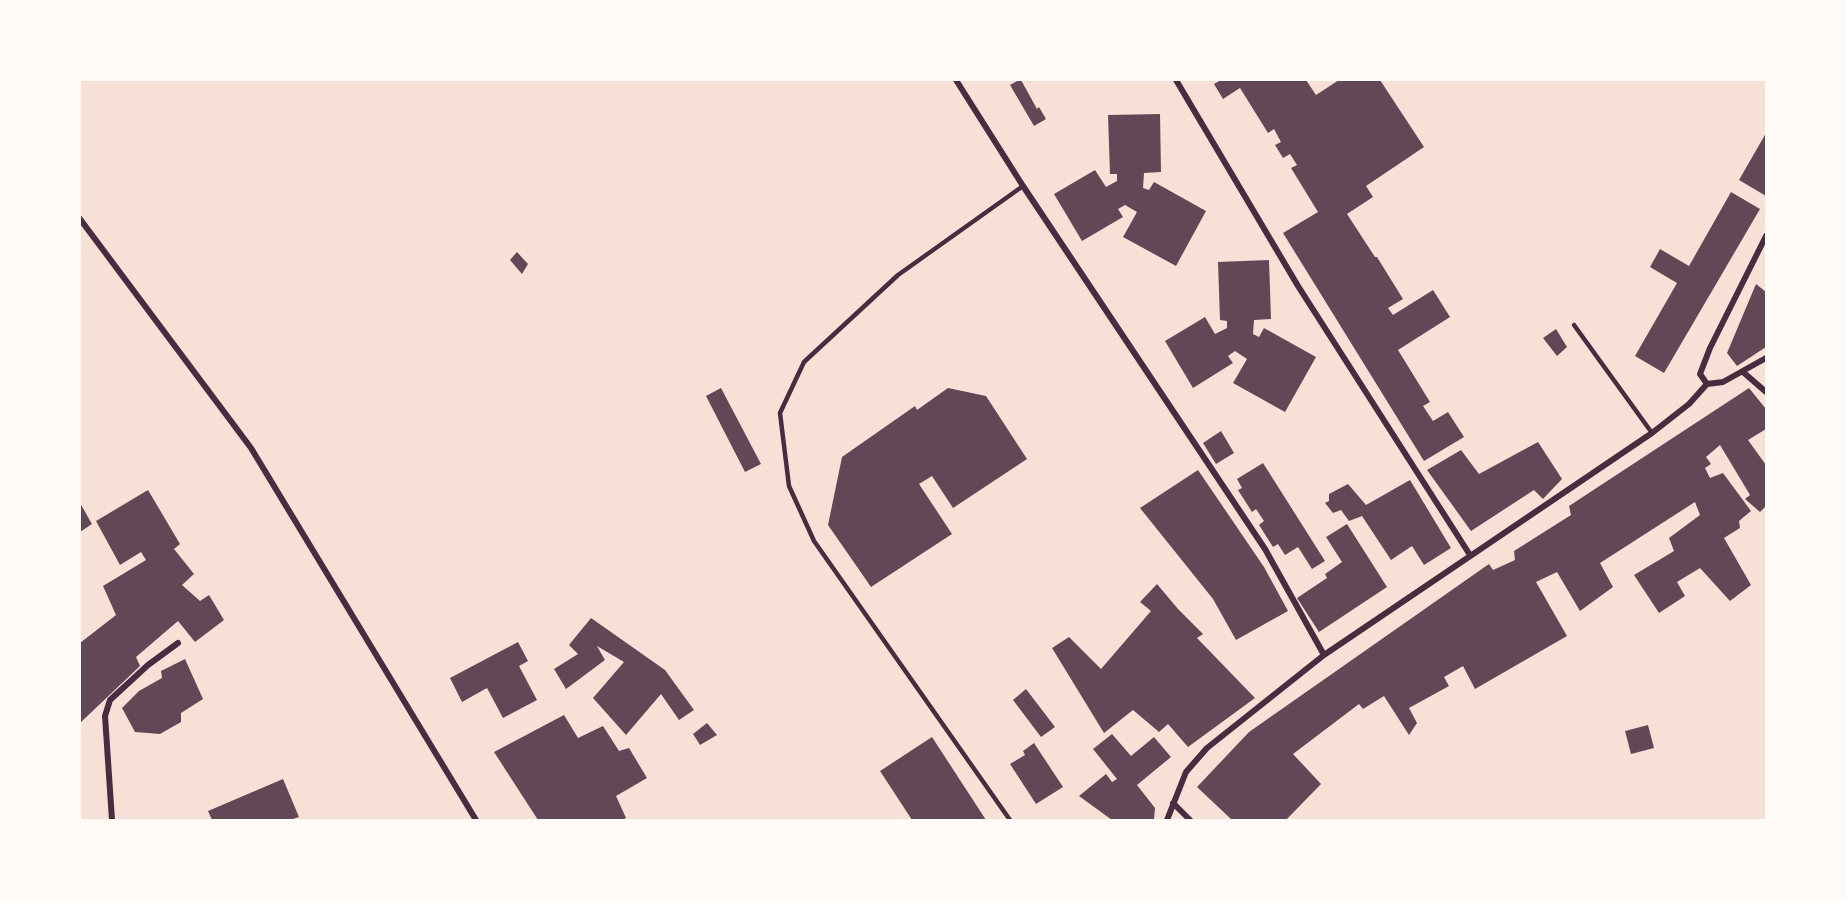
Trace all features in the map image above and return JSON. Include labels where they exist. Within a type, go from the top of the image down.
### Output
[{"type":"street","points":[[956,80],[1023,186],[1265,549],[1324,655]]},
{"type":"street","points":[[1176,80],[1298,286],[1470,555]]},
{"type":"street","points":[[80,219],[251,448],[476,820]]},
{"type":"street","points":[[1707,384],[1700,374],[1767,236]]},
{"type":"street","points":[[1167,820],[1186,772],[1207,748],[1324,655],[1652,433],[1689,404],[1707,384],[1724,382],[1767,358]]},
{"type":"street","points":[[1743,372],[1767,392]]},
{"type":"street","points":[[112,820],[105,716],[111,700],[148,665],[178,643]]},
{"type":"street","points":[[1173,803],[1190,820]]},
{"type":"lane","points":[[1010,820],[814,541],[789,486],[780,413],[804,362],[821,346],[898,275],[1023,186]]},
{"type":"lane","points":[[1574,325],[1652,433]]},
{"type":"building","points":[[1019,80],[1046,119],[1034,126],[1010,85]]},
{"type":"building","points":[[1221,80],[1306,80],[1316,95],[1339,80],[1380,80],[1424,147],[1366,186],[1373,197],[1347,214],[1403,299],[1388,308],[1393,315],[1433,290],[1450,317],[1398,350],[1430,402],[1423,406],[1433,421],[1448,412],[1464,437],[1424,461],[1283,233],[1318,212],[1291,168],[1297,165],[1290,154],[1283,158],[1275,145],[1281,142],[1274,129],[1268,133],[1240,88],[1223,99],[1214,84]]},
{"type":"building","points":[[1160,114],[1161,172],[1144,173],[1143,188],[1149,190],[1154,182],[1206,211],[1176,266],[1123,237],[1137,212],[1125,205],[1118,209],[1123,217],[1082,241],[1054,194],[1095,170],[1106,187],[1117,181],[1117,174],[1110,174],[1108,115]]},
{"type":"building","points":[[1766,133],[1766,196],[1739,180]]},
{"type":"building","points":[[1731,192],[1760,209],[1664,373],[1635,356],[1677,283],[1650,267],[1660,249],[1689,266]]},
{"type":"building","points":[[517,252],[528,264],[522,274],[510,260]]},
{"type":"building","points":[[1269,260],[1271,319],[1254,320],[1253,334],[1259,337],[1264,328],[1316,357],[1285,412],[1233,383],[1247,359],[1235,351],[1228,356],[1233,363],[1193,388],[1165,341],[1205,317],[1215,334],[1227,328],[1227,321],[1220,320],[1218,262]]},
{"type":"building","points":[[1756,284],[1766,292],[1766,347],[1737,366],[1727,353]]},
{"type":"building","points":[[1556,329],[1567,347],[1557,356],[1543,338]]},
{"type":"building","points":[[721,388],[761,464],[745,472],[706,396]]},
{"type":"building","points":[[948,388],[986,396],[1027,459],[953,508],[932,476],[919,484],[952,534],[871,587],[828,525],[842,457],[915,406],[917,410]]},
{"type":"building","points":[[1749,388],[1766,409],[1766,429],[1748,440],[1766,465],[1766,506],[1760,512],[1745,499],[1750,495],[1720,445],[1706,457],[1711,464],[1705,468],[1710,478],[1723,473],[1751,511],[1739,521],[1740,528],[1724,538],[1751,585],[1730,601],[1700,568],[1677,582],[1685,596],[1659,613],[1634,575],[1674,551],[1669,538],[1700,515],[1695,502],[1600,563],[1613,587],[1580,611],[1557,572],[1536,582],[1567,636],[1475,689],[1463,666],[1444,677],[1449,686],[1409,708],[1417,723],[1409,735],[1384,696],[1363,709],[1359,704],[1293,754],[1321,784],[1286,820],[1232,820],[1197,787],[1249,732],[1489,564],[1493,570],[1515,560],[1514,551],[1571,515],[1569,506]]},
{"type":"building","points":[[1221,431],[1234,453],[1216,464],[1203,443]]},
{"type":"building","points":[[1538,442],[1562,479],[1543,499],[1534,490],[1471,531],[1427,470],[1461,450],[1479,474]]},
{"type":"building","points":[[1263,463],[1325,561],[1312,569],[1298,547],[1285,555],[1278,544],[1273,547],[1259,525],[1264,521],[1256,509],[1252,512],[1238,490],[1242,488],[1237,479]]},
{"type":"building","points":[[1198,470],[1264,567],[1288,611],[1236,640],[1213,599],[1140,508]]},
{"type":"building","points":[[1410,480],[1451,548],[1424,565],[1412,546],[1391,560],[1362,516],[1349,521],[1341,510],[1333,513],[1325,503],[1329,501],[1329,494],[1348,484],[1366,505]]},
{"type":"building","points":[[148,490],[180,544],[174,549],[194,574],[182,585],[200,601],[209,595],[224,620],[195,642],[178,621],[136,657],[140,666],[80,723],[80,643],[116,615],[103,586],[146,560],[141,552],[120,565],[96,521]]},
{"type":"building","points":[[80,503],[92,524],[80,532]]},
{"type":"building","points":[[1347,524],[1387,587],[1319,632],[1297,598],[1327,578],[1325,574],[1342,562],[1326,537]]},
{"type":"building","points":[[1157,584],[1203,634],[1197,638],[1255,698],[1188,747],[1168,724],[1159,732],[1133,710],[1104,733],[1052,648],[1069,637],[1101,669],[1151,611],[1140,602]]},
{"type":"building","points":[[591,618],[665,670],[694,710],[679,720],[661,694],[626,735],[593,698],[624,662],[597,646],[605,660],[566,689],[554,669],[578,654],[569,645]]},
{"type":"building","points":[[518,642],[528,661],[519,666],[537,700],[503,718],[487,688],[462,702],[450,678]]},
{"type":"building","points":[[185,659],[203,699],[181,713],[181,722],[160,734],[135,732],[122,708],[139,691],[162,678],[161,671]]},
{"type":"building","points":[[1026,689],[1055,727],[1041,737],[1013,700]]},
{"type":"building","points":[[564,715],[578,738],[603,726],[619,751],[629,748],[647,778],[616,796],[626,818],[622,820],[538,820],[494,752]]},
{"type":"building","points":[[707,723],[717,735],[700,745],[693,734]]},
{"type":"building","points":[[1648,725],[1654,748],[1631,754],[1625,731]]},
{"type":"building","points":[[1112,734],[1131,756],[1154,737],[1171,757],[1137,785],[1155,808],[1154,820],[1112,820],[1079,796],[1106,774],[1112,782],[1117,779],[1093,749]]},
{"type":"building","points":[[932,737],[986,820],[912,820],[880,771]]},
{"type":"building","points":[[1034,743],[1063,787],[1036,804],[1010,764],[1025,755],[1023,751]]},
{"type":"building","points":[[283,779],[299,817],[294,820],[212,820],[208,811]]}]
